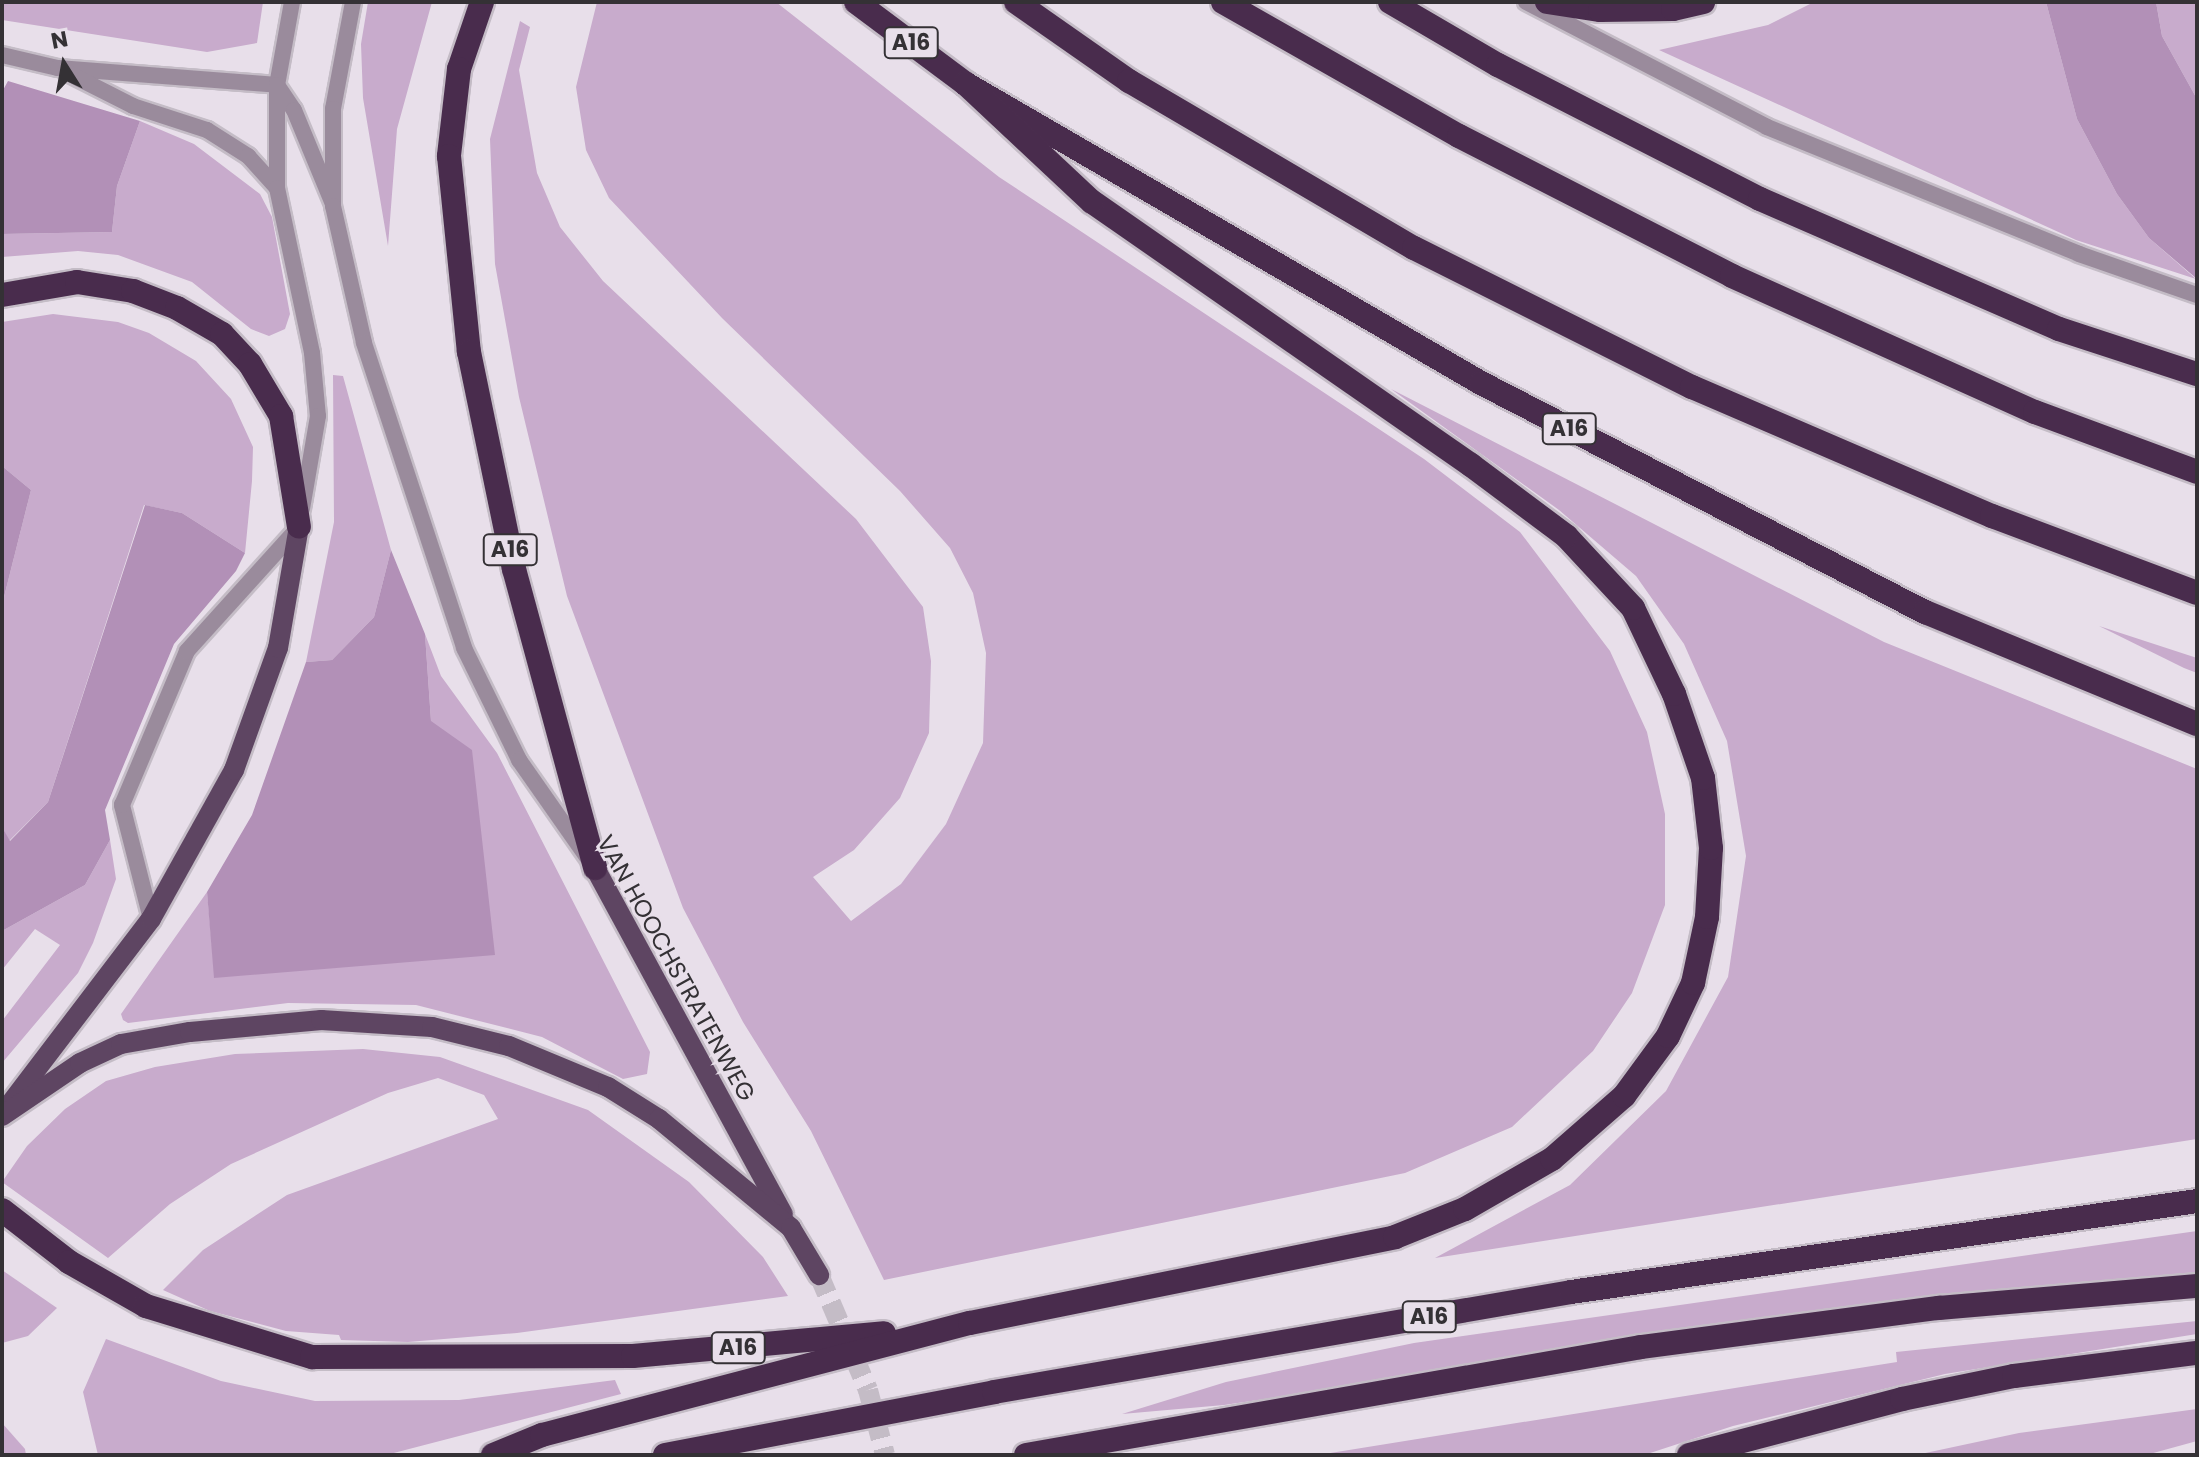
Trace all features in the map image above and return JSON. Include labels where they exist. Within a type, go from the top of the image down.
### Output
[{"type":"highway","name":"A16","points":[[482,2],[459,69],[449,156],[469,352],[514,569],[595,868]]},
{"type":"highway","name":"A16","points":[[493,1455],[542,1435],[970,1323],[1395,1237],[1465,1209],[1552,1159],[1624,1096],[1668,1036],[1693,983],[1707,917],[1711,848],[1703,778],[1674,694],[1633,608],[1566,536],[1092,202],[966,84],[856,2]]},
{"type":"highway","points":[[1016,2],[1129,81],[1414,248],[1692,387],[1992,516],[2197,593]]},
{"type":"highway","points":[[1223,2],[1459,136],[1732,276],[2035,412],[2197,472]]},
{"type":"highway","points":[[1390,2],[1498,65],[1760,199],[2059,329],[2197,374]]},
{"type":"highway","points":[[1547,2],[1600,10],[1673,9],[1703,2]]},
{"type":"highway","name":"A16","points":[[966,84],[1494,390],[1925,612],[2197,724]]},
{"type":"highway","points":[[2,295],[77,282],[133,291],[177,308],[222,334],[250,364],[281,416],[299,527]]},
{"type":"highway","name":"A16","points":[[665,1455],[994,1392],[1571,1292],[2197,1201]]},
{"type":"highway","name":"A16","points":[[2,1210],[69,1262],[146,1306],[276,1350],[312,1357],[633,1356],[970,1323]]},
{"type":"highway","points":[[1026,1455],[1641,1347],[1939,1308],[2197,1286]]},
{"type":"highway","points":[[1689,1455],[1916,1396],[2014,1376],[2197,1353]]},
{"type":"main road","points":[[2,1115],[151,919],[234,770],[278,648],[299,527]]},
{"type":"main road","name":"VAN HOOCHSTRATENWEG","points":[[595,868],[819,1275]]},
{"type":"main road","points":[[2,1115],[80,1063],[121,1044],[190,1032],[321,1020],[432,1027],[509,1046],[608,1087],[659,1119],[791,1228]]},
{"type":"street","points":[[151,919],[122,805],[187,651],[299,527],[318,416],[312,353],[277,188],[277,85],[292,2]]},
{"type":"street","name":"VAN HOOCHSTRATENWEG","points":[[353,2],[333,109],[333,206],[368,357],[464,648],[519,760],[595,868]]},
{"type":"street","points":[[1526,2],[1767,127],[2079,254],[2197,295]]},
{"type":"street","points":[[2,55],[58,68],[277,85]]},
{"type":"street","points":[[58,68],[133,106],[207,130],[248,156],[277,188]]},
{"type":"street","points":[[277,85],[294,110],[333,206]]},
{"type":"shaded area","points":[[2,2],[263,2],[257,43],[207,52],[2,20]]},
{"type":"shaded area","points":[[368,2],[432,2],[397,129],[388,246],[363,98],[361,44]]},
{"type":"shaded area","points":[[597,2],[776,2],[999,177],[1424,459],[1520,532],[1610,651],[1647,732],[1665,814],[1665,905],[1632,993],[1593,1051],[1512,1127],[1405,1173],[884,1280],[811,1131],[743,1022],[683,908],[567,596],[519,397],[495,264],[490,139],[520,21],[530,27],[519,70],[537,173],[560,227],[603,281],[856,519],[923,607],[931,661],[929,733],[900,798],[854,850],[813,877],[851,921],[901,884],[946,824],[983,743],[986,653],[973,593],[950,548],[900,491],[722,318],[609,198],[586,150],[576,87]]},
{"type":"shaded area","points":[[1814,2],[2046,2],[2077,119],[2117,194],[2149,238],[2196,279],[2076,240],[1659,50],[1768,25]]},
{"type":"shaded area","points":[[2046,2],[2156,2],[2162,36],[2197,99],[2197,279],[2149,238],[2117,194],[2077,119]]},
{"type":"shaded area","points":[[2156,2],[2197,2],[2197,99],[2162,36]]},
{"type":"shaded area","points":[[8,81],[140,121],[117,186],[112,232],[2,234],[2,92]]},
{"type":"shaded area","points":[[140,121],[194,144],[260,194],[272,217],[290,314],[285,329],[269,336],[251,329],[192,282],[118,255],[78,251],[2,257],[2,234],[112,232],[117,186]]},
{"type":"shaded area","points":[[53,314],[118,322],[149,333],[196,361],[231,399],[253,447],[252,481],[245,553],[182,513],[144,505],[48,802],[9,841],[2,827],[2,605],[31,490],[2,466],[2,322]]},
{"type":"shaded area","points":[[333,375],[343,376],[391,550],[374,617],[332,660],[306,662],[334,522]]},
{"type":"shaded area","points":[[1391,389],[1884,642],[2197,769],[2197,1139],[1435,1258],[1570,1185],[1666,1091],[1728,977],[1746,856],[1727,741],[1684,644],[1636,576],[1559,510]]},
{"type":"shaded area","points":[[2,466],[31,490],[2,605]]},
{"type":"shaded area","points":[[145,505],[182,513],[245,553],[236,571],[174,644],[105,810],[110,840],[85,885],[2,931],[2,827],[10,841],[48,802]]},
{"type":"shaded area","points":[[391,550],[425,634],[431,721],[472,750],[495,955],[214,978],[207,892],[252,815],[306,662],[332,660],[374,617]]},
{"type":"shaded area","points":[[2099,626],[2197,658],[2197,673],[2184,668]]},
{"type":"shaded area","points":[[425,634],[441,676],[497,753],[650,1052],[647,1074],[623,1079],[542,1037],[416,1005],[288,1003],[128,1023],[123,1020],[121,1014],[207,892],[215,978],[431,721]]},
{"type":"shaded area","points":[[110,840],[116,879],[93,943],[78,973],[2,1063],[2,1021],[60,945],[35,929],[2,970],[2,931],[85,885]]},
{"type":"shaded area","points":[[363,1049],[440,1057],[588,1110],[689,1182],[763,1257],[788,1296],[517,1333],[408,1342],[341,1340],[339,1335],[286,1331],[210,1311],[163,1290],[203,1250],[287,1195],[498,1119],[484,1095],[438,1078],[388,1093],[231,1164],[170,1204],[108,1258],[2,1182],[27,1146],[65,1109],[106,1081],[155,1067],[235,1054]]},
{"type":"shaded area","points":[[2197,1231],[2197,1277],[1793,1322],[1224,1405],[1122,1414],[1226,1382],[1414,1343]]},
{"type":"shaded area","points":[[2,1270],[57,1308],[28,1336],[2,1343]]},
{"type":"shaded area","points":[[2197,1321],[2197,1334],[1945,1374],[1733,1426],[1644,1455],[1318,1455],[1897,1362],[1896,1352]]},
{"type":"shaded area","points":[[106,1339],[221,1381],[315,1401],[459,1400],[615,1380],[621,1394],[386,1455],[98,1455],[83,1392]]},
{"type":"shaded area","points":[[2197,1409],[2197,1441],[2146,1455],[1916,1455],[2019,1433]]},
{"type":"shaded area","points":[[2,1423],[25,1449],[26,1455],[2,1455]]},
{"type":"tunnel","points":[[819,1275],[868,1390],[885,1455]]}]
